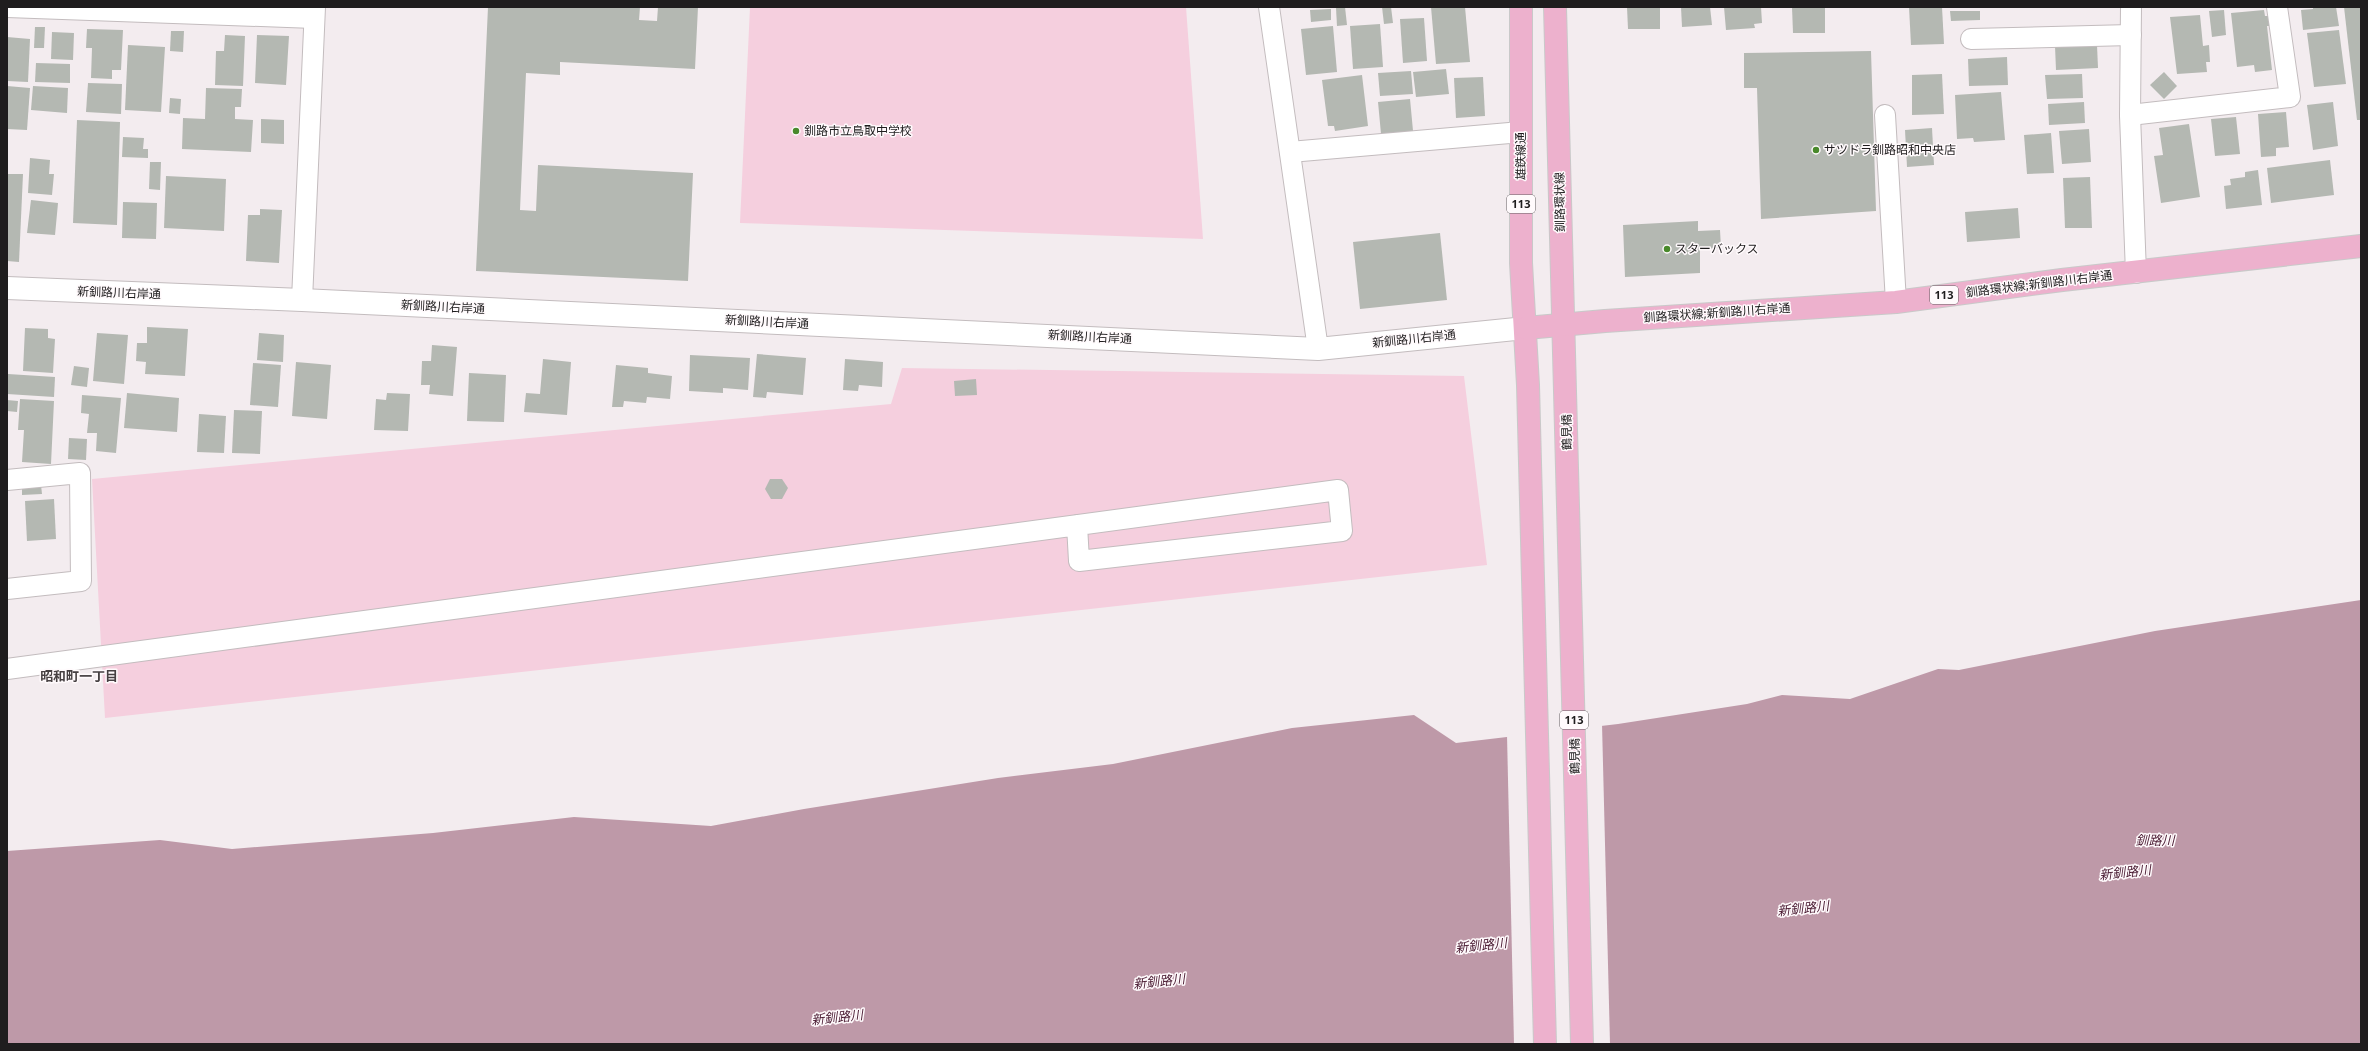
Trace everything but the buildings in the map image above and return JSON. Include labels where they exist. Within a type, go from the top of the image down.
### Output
[{"type":"main road","name":"雄鉄線通","points":[[1521,7],[1521,263],[1526,328],[1545,1044]]},
{"type":"main road","name":"釧路環状線","points":[[1555,7],[1566,396]]},
{"type":"main road","name":"釧路環状線;新釧路川右岸通","points":[[1526,328],[1896,302],[2062,280],[2136,273],[2361,246]]},
{"type":"main road","name":"鶴見橋","points":[[1566,396],[1582,1044]]},
{"type":"street","points":[[7,7],[314,12],[302,300]]},
{"type":"street","points":[[1269,7],[1318,349]]},
{"type":"street","points":[[2131,7],[2130,115],[2136,273]]},
{"type":"street","points":[[2130,115],[2290,97],[2277,7]]},
{"type":"street","points":[[1972,39],[2131,35]]},
{"type":"street","points":[[1885,115],[1896,302]]},
{"type":"street","points":[[1290,152],[1521,132]]},
{"type":"street","name":"新釧路川右岸通","points":[[7,288],[302,300],[1318,349],[1526,328]]},
{"type":"street","points":[[7,480],[80,473],[81,581],[7,589]]},
{"type":"street","points":[[7,669],[1338,490],[1342,531],[1080,561],[1077,526]]},
{"type":"shaded area","points":[[750,7],[1186,7],[1203,239],[740,223]]},
{"type":"shaded area","points":[[902,368],[1464,376],[1487,565],[105,718],[92,479],[891,404]]},
{"type":"water","name":"釧路川","points":[[2361,600],[2361,1044],[7,1044],[7,851],[160,840],[232,849],[433,833],[574,817],[711,826],[804,809],[998,778],[1113,764],[1292,728],[1414,715],[1456,743],[1618,724],[1747,704],[1782,695],[1850,699],[1938,669],[1959,670],[2155,631]]},
{"type":"pier","points":[[1602,724],[1610,1044],[1514,1044],[1507,735]]},
{"type":"place","name":"釧路市立鳥取中学校","points":[[796,131]]},
{"type":"place","name":"サツドラ釧路昭和中央店","points":[[1816,150]]},
{"type":"place","name":"スターバックス","points":[[1667,249]]},
{"type":"district","name":"昭和町一丁目","points":[[79,676]]},
{"type":"water label","name":"新釧路川","points":[[2125,872]]},
{"type":"water label","name":"新釧路川","points":[[1803,908]]},
{"type":"water label","name":"新釧路川","points":[[1481,945]]},
{"type":"water label","name":"新釧路川","points":[[1159,981]]},
{"type":"water label","name":"新釧路川","points":[[837,1017]]}]
